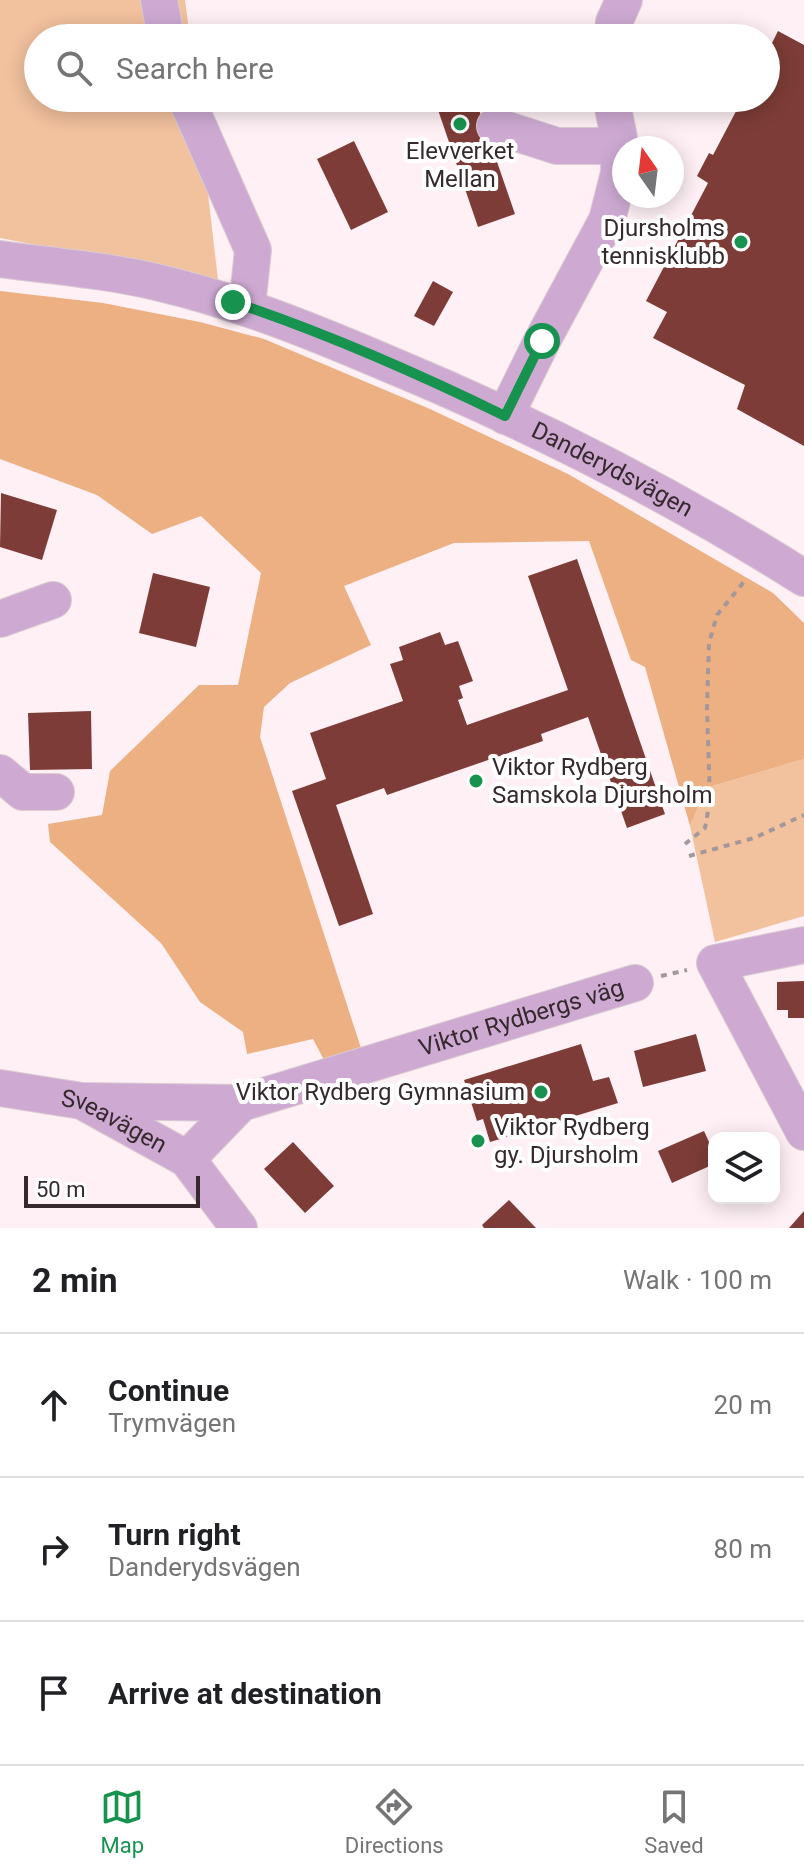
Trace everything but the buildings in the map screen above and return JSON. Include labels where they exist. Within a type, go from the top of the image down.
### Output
[{"type":"street","points":[[159,0],[163,24]]},
{"type":"street","points":[[614,24],[624,0]]},
{"type":"street","points":[[192,112],[253,250],[247,307]]},
{"type":"street","points":[[614,112],[619,136]]},
{"type":"street","points":[[495,126],[557,146],[612,146]]},
{"type":"street","points":[[505,416],[607,220],[612,200]]},
{"type":"street","name":"Danderydsvägen","points":[[0,259],[154,281],[289,322],[445,387],[584,454],[804,578]]},
{"type":"street","points":[[0,619],[53,600]]},
{"type":"street","points":[[0,773],[23,792],[56,792]]},
{"type":"street","points":[[804,945],[715,963],[804,1132]]},
{"type":"street","name":"Viktor Rydbergs väg","points":[[82,1101],[241,1103],[635,983]]},
{"type":"street","name":"Sveavägen","points":[[0,1088],[82,1101],[187,1159],[239,1228]]},
{"type":"street","name":"Viktor Rydbergs väg","points":[[187,1159],[241,1103]]},
{"type":"path","points":[[685,844],[705,828],[710,800],[707,709],[709,643],[717,615],[753,570]]},
{"type":"path","points":[[689,856],[754,838],[804,815]]},
{"type":"path","name":"Viktor Rydbergs väg","points":[[635,983],[715,963]]},
{"type":"shaded area","points":[[0,0],[185,0],[188,24],[24,24],[24,112],[199,112],[218,280],[0,238]]},
{"type":"shaded area","points":[[0,291],[103,303],[200,322],[264,339],[430,409],[568,474],[773,593],[804,623],[804,759],[706,788],[690,826],[645,667],[631,660],[589,541],[454,543],[344,586],[371,645],[290,683],[264,707],[260,737],[361,1048],[324,1060],[313,1039],[247,1054],[243,1032],[200,1002],[161,943],[50,842],[48,824],[102,815],[110,771],[199,685],[238,685],[261,573],[201,516],[152,534],[97,495],[0,459]]},
{"type":"shaded area","points":[[804,759],[804,916],[715,942],[690,826],[706,788]]},
{"type":"place","name":"Elevverket Mellan","points":[[460,124]]},
{"type":"place","name":"Djursholms tennisklubb","points":[[741,242]]},
{"type":"place","name":"Viktor Rydberg Samskola Djursholm","points":[[476,781]]},
{"type":"place","name":"Viktor Rydberg Gymnasium","points":[[541,1092]]},
{"type":"place","name":"Viktor Rydberg gy. Djursholm","points":[[478,1141]]},
{"type":"route","points":[[233,302],[445,387],[505,416],[542,341]]}]
